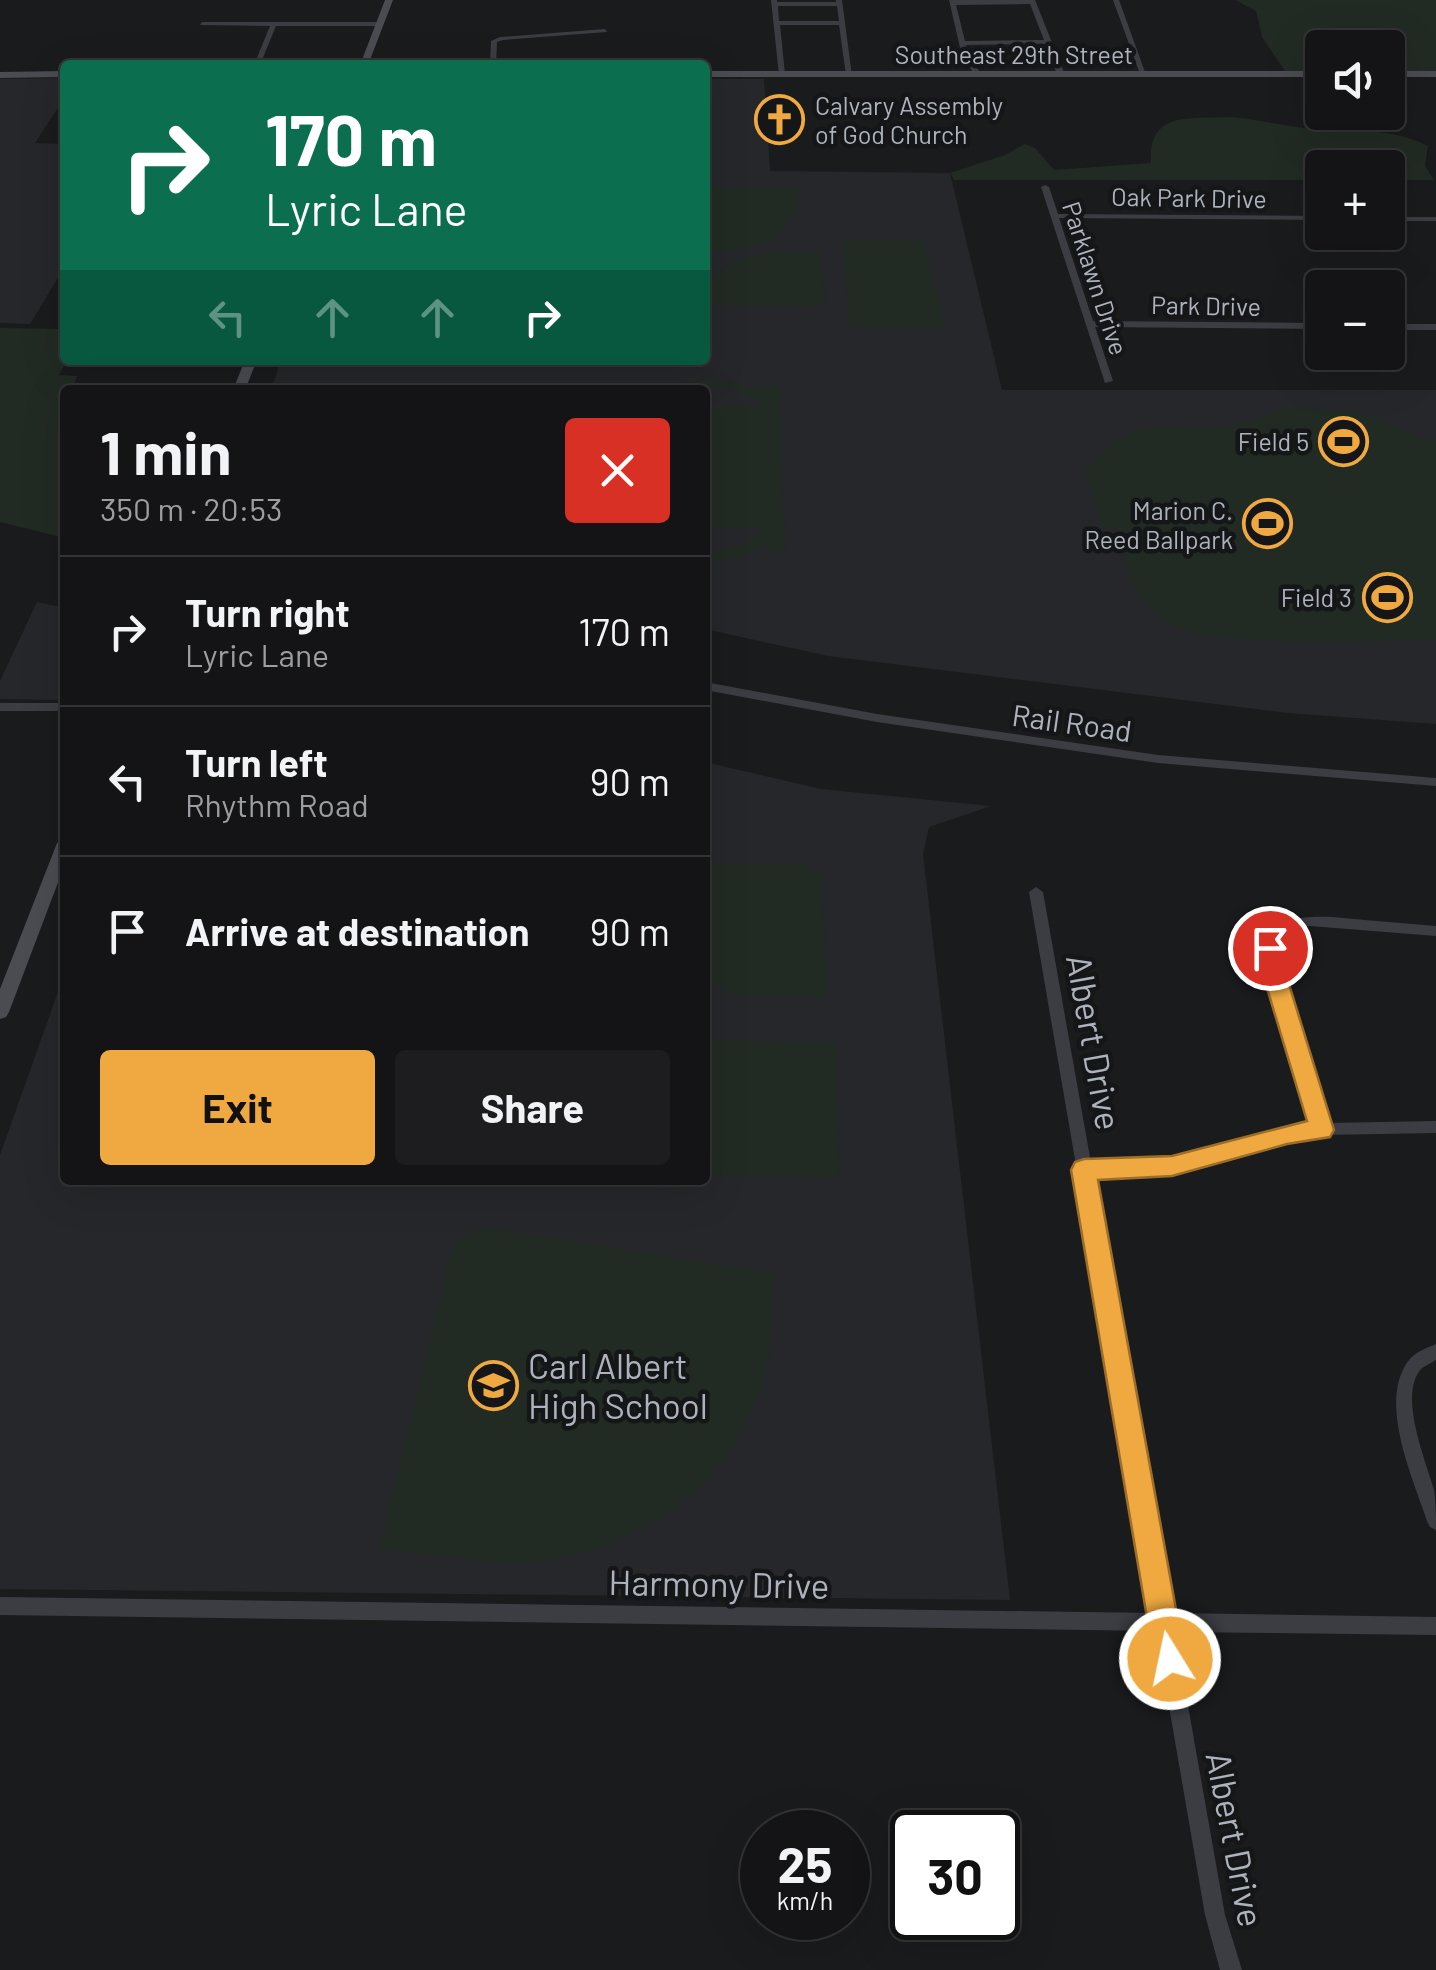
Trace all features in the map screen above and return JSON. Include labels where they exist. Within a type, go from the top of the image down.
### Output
[{"type":"main road","points":[[366,60],[389,0]]},
{"type":"main road","points":[[0,75],[60,74]]},
{"type":"main road","name":"Southeast 29th Street","points":[[710,74],[1305,74]]},
{"type":"main road","points":[[1405,74],[1436,74]]},
{"type":"main road","points":[[0,1012],[60,856]]},
{"type":"street","points":[[1116,0],[1144,74]]},
{"type":"street","points":[[977,75],[964,52],[952,2],[1033,1],[1061,75]]},
{"type":"street","points":[[782,74],[774,2],[840,2],[850,74]]},
{"type":"street","points":[[777,23],[843,23]]},
{"type":"street","points":[[202,24],[377,24]]},
{"type":"street","points":[[259,60],[274,24]]},
{"type":"street","points":[[493,60],[494,42],[502,38],[605,31]]},
{"type":"street","points":[[964,43],[1046,42]]},
{"type":"street","name":"Parklawn Drive","points":[[1045,187],[1108,381]]},
{"type":"street","name":"Oak Park Drive","points":[[1055,216],[1305,218]]},
{"type":"street","points":[[1405,219],[1436,219]]},
{"type":"street","name":"Park Drive","points":[[1088,324],[1305,326]]},
{"type":"street","points":[[1405,327],[1436,327]]},
{"type":"street","name":"Rail Road","points":[[710,687],[877,718],[1158,760],[1436,782]]},
{"type":"street","points":[[0,707],[60,708]]},
{"type":"street","name":"Albert Drive","points":[[1036,892],[1215,1916],[1230,1970]]},
{"type":"street","points":[[1322,1130],[1270,957],[1275,938],[1291,924],[1310,921],[1436,930]]},
{"type":"street","points":[[1084,1170],[1172,1166],[1287,1134],[1436,1128]]},
{"type":"street","points":[[1436,1352],[1425,1355],[1409,1368],[1402,1386],[1409,1427],[1436,1521]]},
{"type":"street","name":"Harmony Drive","points":[[0,1606],[1436,1626]]},
{"type":"shaded area","points":[[1235,0],[1436,0],[1436,71],[1405,71],[1405,30],[1305,30],[1305,71],[1285,71],[1262,37],[1256,11]]},
{"type":"shaded area","points":[[60,78],[60,105],[35,143],[60,144],[60,274],[30,324],[0,323],[0,79]]},
{"type":"shaded area","points":[[710,79],[764,79],[770,171],[950,173],[1002,390],[1436,390],[1436,724],[1288,713],[828,656],[710,630],[710,385],[273,385],[279,365],[710,365]]},
{"type":"shaded area","points":[[1226,117],[1305,130],[1398,135],[1428,146],[1425,166],[1434,180],[1405,180],[1405,150],[1305,150],[1305,180],[954,180],[950,173],[1005,155],[1025,144],[1035,148],[1054,170],[1151,163],[1156,135],[1163,127],[1184,119]]},
{"type":"shaded area","points":[[802,187],[796,211],[774,241],[710,254],[710,188]]},
{"type":"shaded area","points":[[842,240],[923,240],[946,328],[850,327]]},
{"type":"shaded area","points":[[766,253],[821,253],[825,302],[818,306],[711,305],[711,279],[736,262]]},
{"type":"shaded area","points":[[0,328],[60,329],[60,365],[64,365],[59,375],[77,376],[74,385],[60,385],[60,537],[0,522]]},
{"type":"shaded area","points":[[707,379],[737,382],[764,393],[765,386],[780,386],[785,553],[768,553],[766,545],[743,557],[710,561],[710,552],[737,547],[763,528],[710,527],[710,407],[760,406],[738,391],[710,385],[681,385]]},
{"type":"shaded area","name":"Marion C. Reed Ballpark","points":[[1296,408],[1358,412],[1436,443],[1436,640],[1296,642],[1219,637],[1166,622],[1139,593],[1118,529],[1102,528],[1085,471],[1105,451],[1139,430],[1236,425]]},
{"type":"shaded area","points":[[37,602],[60,607],[60,700],[0,699],[0,681]]},
{"type":"shaded area","name":"Carl Albert High School","points":[[710,763],[821,789],[991,806],[929,827],[923,854],[1010,1600],[0,1589],[0,1155],[60,986],[60,1185],[710,1185]]},
{"type":"shaded area","points":[[806,864],[822,876],[827,997],[734,995],[710,983],[710,865]]},
{"type":"shaded area","points":[[710,1040],[837,1043],[840,1178],[710,1175]]},
{"type":"shaded area","points":[[481,1227],[774,1274],[768,1358],[757,1400],[738,1439],[713,1473],[683,1502],[648,1526],[568,1557],[525,1562],[380,1549],[453,1243]]},
{"type":"place","name":"Calvary Assembly of God Church","points":[[780,119]]},
{"type":"place","name":"Field 5","points":[[1344,441]]},
{"type":"place","name":"Marion C. Reed Ballpark","points":[[1268,524]]},
{"type":"place","name":"Field 3","points":[[1387,597]]},
{"type":"place","name":"Carl Albert High School","points":[[493,1385]]},
{"type":"route","points":[[1170,1659],[1084,1170],[1172,1166],[1287,1134],[1322,1130],[1272,968],[1270,948]]}]
